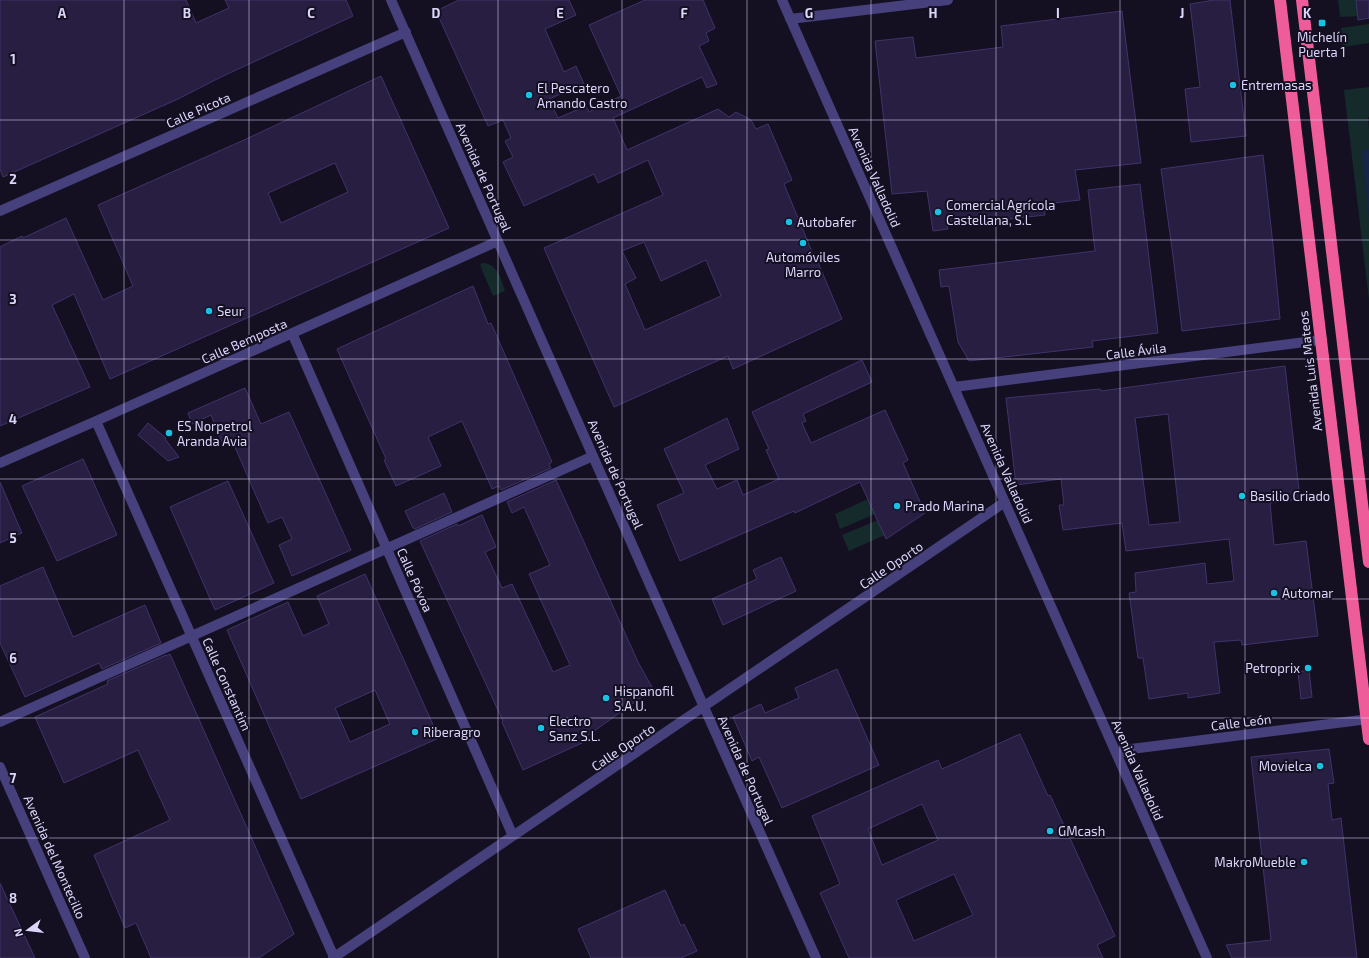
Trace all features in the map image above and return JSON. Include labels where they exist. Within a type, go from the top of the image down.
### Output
[{"type":"highway","name":"Avenida Luis Mateos","points":[[1280,0],[1320,340],[1368,720],[1369,740]]},
{"type":"highway","points":[[1302,0],[1369,562]]},
{"type":"street","name":"Avenida de Portugal","points":[[391,0],[816,958]]},
{"type":"street","name":"Avenida Valladolid","points":[[782,0],[1207,958]]},
{"type":"street","points":[[790,19],[948,0]]},
{"type":"street","name":"Calle Picota","points":[[0,211],[406,32]]},
{"type":"street","name":"Calle Bemposta","points":[[0,463],[498,241]]},
{"type":"street","name":"Calle Póvoa","points":[[292,333],[513,836]]},
{"type":"street","name":"Calle Ávila","points":[[954,386],[1320,340]]},
{"type":"street","name":"Calle Constantim","points":[[96,421],[334,958]]},
{"type":"street","points":[[0,722],[594,456]]},
{"type":"street","name":"Calle Oporto","points":[[334,958],[1005,502]]},
{"type":"street","name":"Calle León","points":[[1117,754],[1131,749],[1368,720]]},
{"type":"street","name":"Avenida del Montecillo","points":[[0,767],[85,958]]},
{"type":"green space","points":[[1338,0],[1356,0],[1358,16],[1340,17]]},
{"type":"green space","points":[[1369,24],[1369,43],[1343,47],[1341,28]]},
{"type":"green space","points":[[1369,87],[1368,117],[1369,300],[1344,90]]},
{"type":"green space","points":[[483,263],[492,266],[495,269],[500,277],[505,291],[493,296],[480,265]]},
{"type":"green space","points":[[868,499],[875,514],[840,529],[835,514]]},
{"type":"green space","points":[[878,520],[885,535],[849,551],[842,535]]},
{"type":"water","points":[[1369,149],[1369,217],[1361,150]]},
{"type":"building","points":[[0,0],[186,0],[196,23],[229,8],[225,0],[346,0],[353,16],[221,77],[178,99],[3,177],[0,169]]},
{"type":"building","points":[[459,0],[569,0],[576,15],[545,29],[564,72],[576,66],[584,84],[549,99],[558,118],[586,106],[589,112],[621,96],[589,25],[645,0],[703,0],[715,28],[706,33],[709,41],[699,46],[717,84],[707,88],[702,77],[613,118],[627,150],[718,109],[729,117],[736,112],[751,120],[756,129],[768,124],[792,180],[784,184],[842,319],[733,369],[728,356],[614,407],[544,248],[663,195],[648,160],[598,183],[594,174],[524,206],[503,162],[513,157],[505,141],[511,138],[503,120],[488,126],[436,11]],"holes":[[[644,242],[661,281],[706,260],[721,296],[645,330],[625,284],[636,278],[622,251]]]},
{"type":"building","points":[[1214,0],[1230,0],[1246,136],[1191,142],[1185,89],[1200,87],[1190,4]]},
{"type":"building","points":[[1356,0],[1369,0],[1369,18],[1358,20]]},
{"type":"building","points":[[1122,11],[1141,163],[1075,170],[1080,200],[1044,204],[1045,215],[947,226],[948,229],[933,231],[927,191],[892,194],[875,41],[913,37],[916,58],[1003,47],[1001,26]]},
{"type":"building","points":[[381,76],[449,228],[110,379],[74,294],[52,305],[90,387],[0,426],[0,247],[22,236],[23,238],[66,218],[103,300],[133,286],[98,205],[244,140]],"holes":[[[335,163],[348,192],[281,223],[268,193]]]},
{"type":"building","points":[[1263,155],[1280,319],[1182,331],[1161,169]]},
{"type":"building","points":[[1140,184],[1158,333],[1092,341],[1093,347],[969,361],[958,342],[949,286],[941,287],[939,270],[1095,251],[1088,190]]},
{"type":"building","points":[[473,286],[488,324],[491,323],[552,462],[549,464],[551,468],[501,490],[499,486],[492,489],[462,421],[428,437],[441,466],[396,486],[384,460],[386,459],[337,349]]},
{"type":"building","points":[[862,360],[872,382],[803,414],[806,421],[802,423],[811,443],[885,410],[908,460],[903,463],[925,513],[886,539],[860,482],[795,513],[794,511],[680,561],[657,505],[684,493],[664,449],[727,418],[739,449],[705,465],[717,489],[737,480],[743,495],[779,479],[766,450],[769,449],[752,412]]},
{"type":"building","points":[[1285,366],[1300,499],[1270,503],[1274,545],[1306,541],[1318,636],[1242,645],[1241,640],[1214,642],[1220,693],[1188,698],[1188,693],[1149,699],[1143,658],[1138,658],[1129,593],[1136,592],[1135,573],[1205,563],[1207,584],[1234,581],[1229,539],[1126,551],[1122,523],[1063,530],[1059,505],[1064,505],[1061,479],[1016,485],[1006,398],[1100,389],[1101,391]],"holes":[[[1168,414],[1180,522],[1149,525],[1135,418]]]},
{"type":"building","points":[[245,388],[261,424],[289,412],[351,550],[292,576],[279,545],[292,539],[282,517],[268,523],[231,438],[222,442],[211,415],[192,424],[188,413]]},
{"type":"building","points":[[148,423],[166,438],[165,439],[179,457],[168,461],[138,435]]},
{"type":"building","points":[[83,459],[117,535],[57,561],[22,486]]},
{"type":"building","points":[[556,480],[638,662],[653,689],[583,739],[584,742],[523,770],[502,722],[503,721],[420,541],[457,524],[458,526],[482,515],[496,547],[485,552],[502,588],[512,584],[553,672],[570,665],[529,574],[550,565],[524,507],[512,513],[507,502]]},
{"type":"building","points":[[228,481],[274,583],[215,610],[170,507]]},
{"type":"building","points":[[0,482],[22,533],[0,543]]},
{"type":"building","points":[[444,493],[452,512],[415,529],[413,528],[405,511]]},
{"type":"building","points":[[781,557],[796,591],[723,625],[712,599],[757,579],[753,570]]},
{"type":"building","points":[[43,567],[73,637],[145,605],[161,643],[102,669],[99,663],[25,697],[0,643],[0,586]]},
{"type":"building","points":[[365,574],[439,738],[301,799],[227,630],[288,602],[303,636],[329,624],[317,596]],"holes":[[[375,690],[390,724],[350,742],[335,708]]]},
{"type":"building","points":[[170,654],[294,934],[259,958],[151,958],[136,923],[125,928],[94,855],[170,820],[138,750],[64,783],[35,717],[108,684],[107,681]]},
{"type":"building","points":[[837,669],[879,765],[782,808],[759,757],[752,761],[733,717],[761,704],[765,713],[799,698],[795,688]]},
{"type":"building","points":[[1309,670],[1312,697],[1301,699],[1298,672]]},
{"type":"building","points":[[1020,734],[1115,936],[1097,945],[1103,958],[849,958],[820,893],[840,884],[812,816],[938,760],[942,769]],"holes":[[[922,804],[938,840],[882,865],[868,829]],[[954,874],[973,915],[914,941],[896,900]]]},
{"type":"building","points":[[1329,749],[1334,783],[1328,784],[1332,820],[1341,818],[1357,958],[1232,958],[1226,945],[1271,940],[1251,757]]},
{"type":"building","points":[[0,883],[35,958],[0,958]]},
{"type":"building","points":[[665,890],[681,926],[684,924],[697,951],[681,958],[591,958],[578,929]]},
{"type":"place","name":"Michelín Puerta 1","points":[[1322,23]]},
{"type":"place","name":"Entremasas","points":[[1233,85]]},
{"type":"place","name":"El Pescatero Amando Castro","points":[[529,95]]},
{"type":"place","name":"Comercial Agrícola Castellana, S.L","points":[[938,212]]},
{"type":"place","name":"Autobafer","points":[[789,222]]},
{"type":"place","name":"Automóviles Marro","points":[[803,243]]},
{"type":"place","name":"Seur","points":[[209,311]]},
{"type":"place","name":"ES Norpetrol Aranda Avia","points":[[169,433]]},
{"type":"place","name":"Basilio Criado","points":[[1242,496]]},
{"type":"place","name":"Prado Marina","points":[[897,506]]},
{"type":"place","name":"Automar","points":[[1274,593]]},
{"type":"place","name":"Petroprix","points":[[1308,668]]},
{"type":"place","name":"Hispanofil S.A.U.","points":[[606,698]]},
{"type":"place","name":"Electro Sanz S.L.","points":[[541,728]]},
{"type":"place","name":"Riberagro","points":[[415,732]]},
{"type":"place","name":"Movielca","points":[[1320,766]]},
{"type":"place","name":"GMcash","points":[[1050,831]]},
{"type":"place","name":"MakroMueble","points":[[1304,862]]}]
